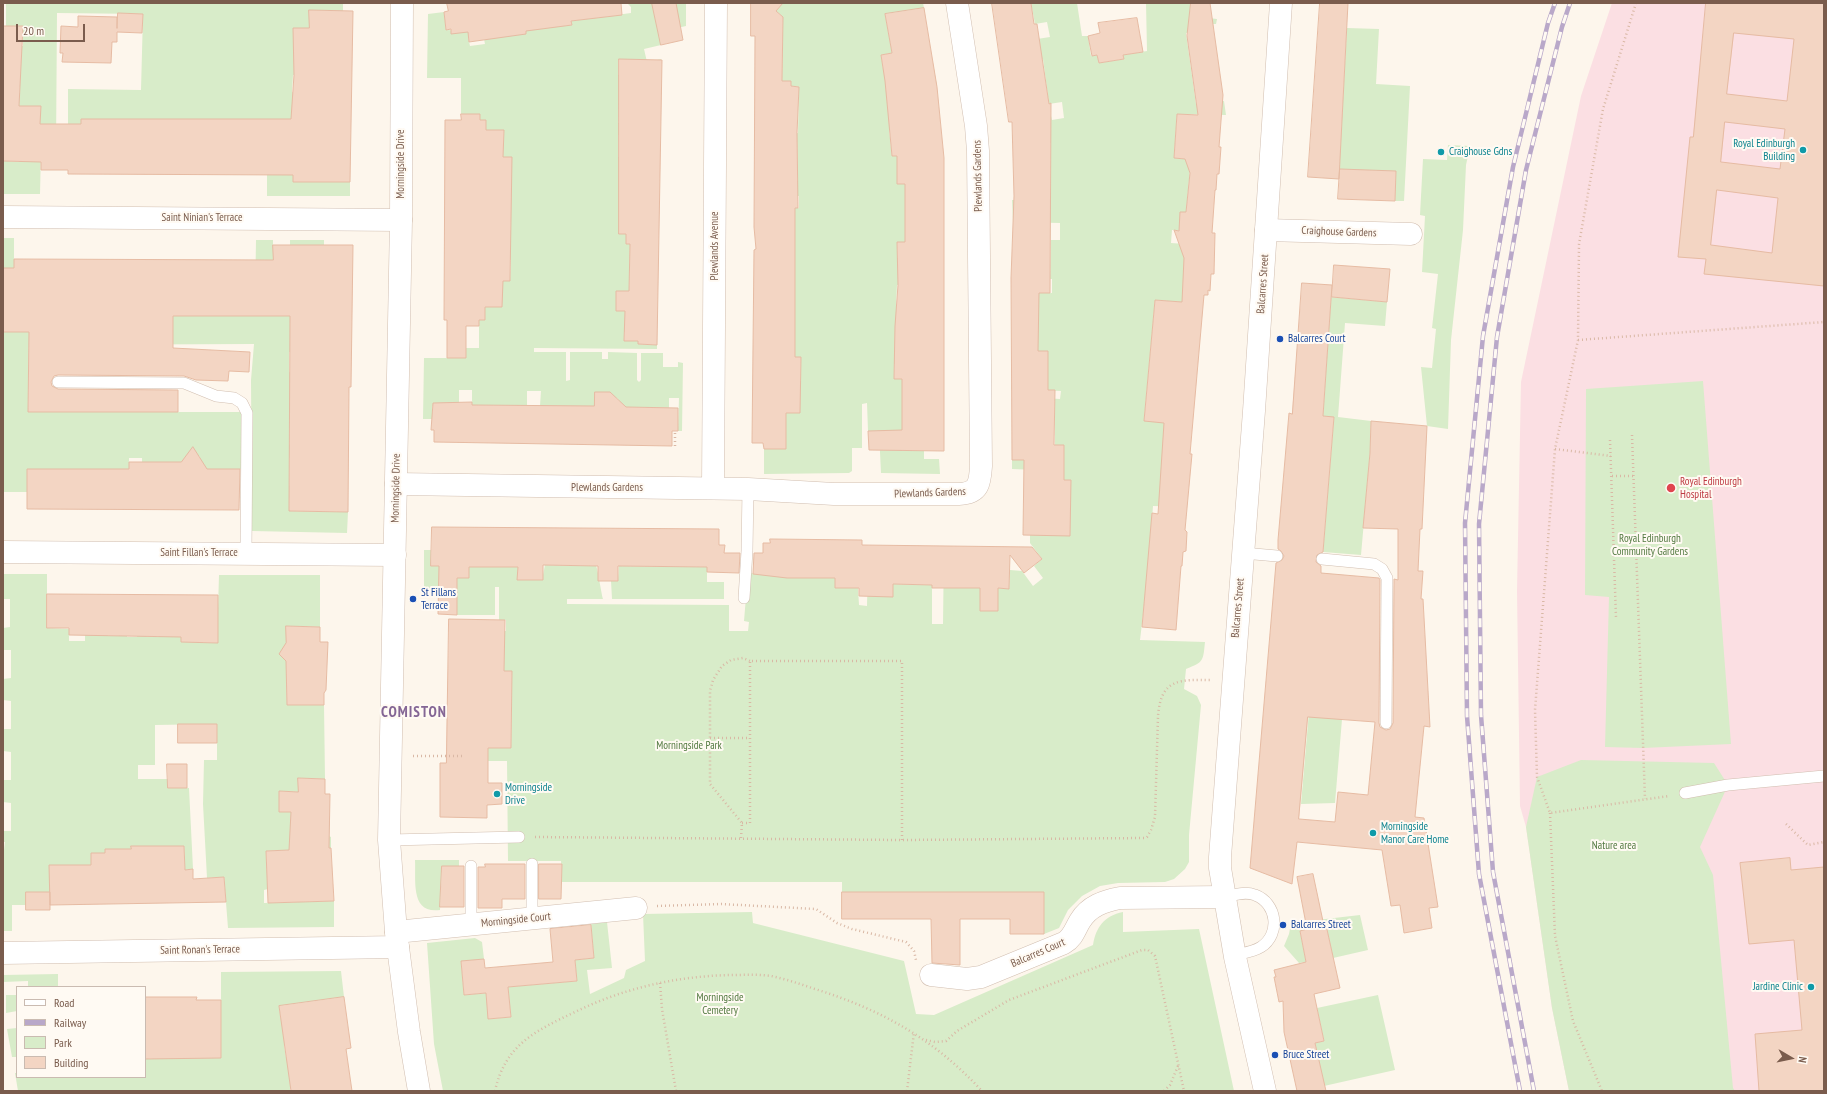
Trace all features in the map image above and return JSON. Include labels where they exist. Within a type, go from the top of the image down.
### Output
[{"type":"street","name":"Morningside Drive","points":[[402,3],[401,220],[389,840],[397,939],[409,1032],[419,1091]]},
{"type":"street","name":"Plewlands Avenue","points":[[713,488],[716,3]]},
{"type":"street","name":"Plewlands Gardens","points":[[396,484],[713,488],[834,494],[959,494],[971,492],[978,484],[981,466],[978,139],[957,3]]},
{"type":"street","name":"Balcarres Street","points":[[1265,1091],[1234,955],[1220,868],[1220,845],[1243,553],[1281,3]]},
{"type":"street","name":"Saint Ninian's Terrace","points":[[3,217],[401,220]]},
{"type":"street","name":"Craighouse Gardens","points":[[1266,230],[1411,234]]},
{"type":"street","name":"Saint Fillan's Terrace","points":[[3,552],[395,555]]},
{"type":"street","name":"Balcarres Court","points":[[931,975],[967,979],[980,977],[1064,943],[1071,937],[1081,919],[1091,908],[1105,901],[1120,898],[1224,897]]},
{"type":"street","name":"Morningside Court","points":[[397,939],[471,925],[636,908]]},
{"type":"street","name":"Saint Ronan's Terrace","points":[[3,953],[397,939]]},
{"type":"lane","points":[[58,382],[184,383],[216,396],[234,398],[242,403],[247,413],[246,554]]},
{"type":"lane","points":[[744,598],[747,551],[748,489]]},
{"type":"lane","points":[[1243,553],[1277,556]]},
{"type":"lane","points":[[1322,560],[1374,564],[1385,573],[1387,578],[1386,723]]},
{"type":"lane","points":[[1685,793],[1728,785],[1824,776]]},
{"type":"lane","points":[[389,840],[519,837]]},
{"type":"lane","points":[[532,864],[532,918]]},
{"type":"lane","points":[[471,866],[471,925]]},
{"type":"lane","points":[[1224,897],[1245,893],[1256,895],[1266,902],[1274,916],[1274,928],[1266,943],[1257,949],[1234,955]]},
{"type":"path","points":[[1602,1091],[1573,1021],[1555,936],[1550,813],[1537,777],[1535,710],[1555,449],[1578,340],[1579,244],[1603,109],[1636,3]]},
{"type":"path","points":[[1578,340],[1824,322]]},
{"type":"path","points":[[675,431],[675,446]]},
{"type":"path","points":[[1632,435],[1645,799]]},
{"type":"path","points":[[1610,440],[1616,618]]},
{"type":"path","points":[[1555,449],[1611,456]]},
{"type":"path","points":[[1612,476],[1634,476]]},
{"type":"path","points":[[742,838],[742,823],[710,784],[710,691],[722,666],[731,660],[743,658],[750,661],[902,661],[902,840]]},
{"type":"path","points":[[742,823],[750,823],[750,661]]},
{"type":"path","points":[[519,837],[902,840],[1147,837],[1152,830],[1155,817],[1158,716],[1159,705],[1163,696],[1168,688],[1178,681],[1232,680]]},
{"type":"path","points":[[710,738],[750,738]]},
{"type":"path","points":[[390,756],[464,756]]},
{"type":"path","points":[[1550,813],[1685,793]]},
{"type":"path","points":[[1786,824],[1808,845],[1824,842]]},
{"type":"path","points":[[636,908],[721,904],[816,909],[837,923],[852,929],[900,939],[906,942],[914,951],[920,968],[931,975]]},
{"type":"path","points":[[926,1040],[935,1042],[946,1041],[957,1031],[1009,1000],[1142,950],[1148,950],[1155,956],[1184,1091]]},
{"type":"path","points":[[496,1091],[503,1067],[512,1052],[542,1028],[589,1005],[615,994],[660,983],[698,977],[750,975],[771,976],[829,993],[869,1008],[926,1040],[948,1058],[982,1091]]},
{"type":"path","points":[[660,983],[662,1009],[676,1091]]},
{"type":"path","points":[[907,1091],[914,1032]]},
{"type":"path","points":[[1164,1091],[1175,1075],[1179,1065]]},
{"type":"shaded area","name":"Royal Edinburgh Hospital","points":[[1612,3],[1824,3],[1824,1091],[1569,1091],[1552,1008],[1526,827],[1520,806],[1517,591],[1521,382],[1581,96]]},
{"type":"green space","points":[[6,3],[343,4],[343,11],[309,10],[309,29],[293,28],[304,76],[293,75],[292,92],[305,93],[293,181],[350,182],[350,196],[267,196],[267,119],[214,119],[213,135],[187,119],[170,119],[170,135],[142,119],[126,119],[125,134],[97,119],[81,119],[81,124],[68,124],[68,89],[141,90],[143,14],[57,13],[56,149],[41,149],[40,194],[3,194],[3,157],[8,161],[19,162],[19,149],[3,135],[40,106],[3,106],[10,93],[20,93],[20,82],[10,46],[23,46],[23,26],[10,26],[10,28],[6,28]]},
{"type":"green space","points":[[627,3],[686,3],[686,26],[659,32],[661,45],[644,49],[647,62],[661,59],[661,70],[642,60],[618,60],[618,75],[632,76],[619,103],[618,123],[631,124],[630,135],[618,135],[618,157],[659,158],[619,168],[619,178],[631,179],[619,202],[619,234],[626,234],[626,244],[630,244],[629,291],[616,291],[616,311],[629,311],[628,332],[624,332],[624,341],[629,341],[638,334],[638,344],[657,345],[657,349],[534,348],[534,352],[566,352],[566,381],[570,380],[570,352],[602,352],[602,359],[608,359],[608,352],[637,353],[637,380],[639,382],[641,380],[641,353],[663,353],[663,367],[678,367],[678,362],[683,363],[682,431],[678,431],[679,398],[669,398],[669,408],[617,407],[620,402],[617,398],[609,398],[608,392],[595,392],[594,407],[540,406],[541,391],[527,391],[527,406],[472,405],[472,390],[459,390],[459,405],[436,403],[432,407],[434,419],[423,419],[424,358],[466,358],[466,348],[479,348],[479,320],[485,320],[485,305],[502,306],[502,296],[490,296],[490,279],[510,281],[511,260],[495,259],[495,230],[511,230],[511,209],[491,143],[504,143],[504,130],[490,130],[486,132],[486,120],[480,120],[480,114],[461,114],[461,78],[427,78],[428,14],[444,12],[446,30],[471,31],[468,37],[470,46],[485,44],[483,34],[526,34],[525,28],[572,25],[571,21],[631,13],[631,7]]},
{"type":"green space","points":[[783,3],[923,3],[924,8],[885,14],[892,53],[881,55],[883,68],[895,69],[933,63],[937,86],[898,90],[902,128],[889,129],[892,156],[897,156],[897,167],[905,184],[905,234],[908,242],[897,242],[897,258],[905,258],[905,285],[897,285],[896,304],[902,326],[895,327],[895,339],[902,340],[902,364],[894,364],[894,379],[944,375],[944,393],[902,393],[902,451],[924,451],[924,459],[939,459],[940,474],[881,473],[879,431],[868,431],[867,403],[862,404],[862,448],[852,448],[852,471],[849,473],[764,474],[764,449],[786,449],[786,413],[800,413],[800,395],[786,382],[801,381],[801,357],[786,357],[790,208],[799,208],[799,196],[782,196],[798,180],[797,142],[754,141],[754,134],[798,133],[799,87],[791,86],[791,81],[782,81],[783,17],[776,11]]},
{"type":"green space","name":"Morningside Park","points":[[1031,3],[1077,3],[1082,36],[1088,36],[1091,56],[1097,55],[1099,63],[1124,59],[1123,55],[1147,51],[1146,3],[1191,3],[1190,16],[1217,19],[1216,24],[1213,24],[1214,29],[1186,33],[1196,104],[1224,101],[1226,115],[1177,114],[1174,158],[1191,159],[1186,212],[1180,212],[1180,223],[1185,231],[1172,230],[1171,243],[1185,244],[1203,304],[1155,300],[1144,420],[1189,425],[1184,507],[1153,506],[1148,573],[1140,640],[1205,642],[1202,660],[1186,669],[1184,689],[1197,696],[1201,705],[1189,835],[1189,862],[1185,869],[1174,879],[1165,882],[1118,883],[1100,886],[1082,896],[1068,910],[1059,928],[1044,934],[1044,892],[842,892],[842,882],[562,882],[561,861],[508,861],[507,761],[464,761],[485,747],[511,748],[512,671],[502,671],[484,630],[506,631],[506,620],[499,620],[499,587],[495,587],[495,615],[457,615],[457,593],[424,591],[424,550],[431,550],[431,566],[455,566],[455,578],[469,578],[469,567],[524,567],[524,572],[518,572],[518,580],[542,580],[545,565],[596,566],[603,599],[567,599],[567,604],[729,605],[729,631],[748,631],[749,622],[744,621],[748,573],[835,578],[835,588],[858,588],[859,605],[867,606],[868,558],[893,597],[893,584],[932,585],[932,624],[943,624],[944,546],[952,546],[951,588],[980,588],[998,611],[998,588],[1009,589],[1010,570],[1022,571],[1033,586],[1043,578],[1034,566],[1042,559],[1030,543],[1030,535],[1070,535],[1070,520],[1062,520],[1071,480],[1058,480],[1037,470],[1012,469],[1012,460],[1064,460],[1064,445],[1055,445],[1055,401],[1044,401],[1044,398],[1060,399],[1061,391],[1011,389],[1012,383],[1048,364],[1048,351],[1012,351],[1038,330],[1038,297],[1013,292],[1052,293],[1052,279],[1050,279],[1051,240],[1060,240],[1060,223],[1013,222],[1012,200],[1051,200],[1051,143],[1012,143],[1012,135],[1051,116],[1052,120],[1064,118],[1062,102],[1049,104],[1043,59],[1001,66],[1037,39],[1050,37],[1047,22],[1035,24]]},
{"type":"green space","points":[[1347,28],[1379,29],[1376,84],[1410,86],[1404,201],[1395,201],[1396,172],[1339,169]]},
{"type":"green space","points":[[1448,145],[1470,146],[1466,165],[1463,230],[1451,340],[1448,429],[1427,426],[1421,367],[1432,368],[1436,329],[1432,328],[1438,274],[1422,272],[1425,216],[1420,215],[1423,159],[1447,160]]},
{"type":"green space","points":[[3,238],[14,238],[14,279],[255,302],[256,240],[273,240],[273,266],[290,254],[290,240],[324,240],[324,245],[290,316],[290,325],[306,325],[305,352],[289,352],[289,372],[305,373],[349,387],[349,393],[304,419],[289,419],[289,444],[348,446],[289,458],[289,485],[303,498],[289,498],[289,511],[348,512],[347,533],[252,531],[251,380],[254,344],[29,345],[28,412],[241,412],[241,469],[200,469],[200,457],[195,453],[185,469],[179,462],[167,462],[166,469],[142,469],[142,458],[129,458],[129,469],[27,469],[27,492],[3,492]]},
{"type":"green space","points":[[1331,297],[1387,302],[1385,326],[1345,323],[1338,417],[1371,421],[1370,453],[1361,555],[1323,552],[1334,418],[1323,416]]},
{"type":"green space","name":"Royal Edinburgh Community Gardens","points":[[1703,381],[1731,744],[1643,748],[1605,747],[1609,597],[1585,595],[1586,389]]},
{"type":"green space","points":[[619,566],[707,567],[707,582],[724,582],[724,599],[612,599],[611,581],[618,581]]},
{"type":"green space","points":[[1321,573],[1354,576],[1335,803],[1301,804]]},
{"type":"green space","points":[[3,574],[47,574],[47,628],[69,629],[69,641],[85,641],[85,629],[108,629],[108,636],[118,636],[127,629],[127,637],[137,637],[137,629],[146,629],[147,637],[159,637],[159,629],[181,629],[181,642],[189,642],[204,629],[203,643],[217,643],[219,575],[320,575],[320,627],[286,626],[287,705],[324,705],[325,779],[299,778],[298,792],[279,791],[291,812],[291,819],[330,819],[329,836],[331,837],[331,848],[266,851],[268,889],[264,890],[264,903],[334,901],[334,927],[228,928],[224,877],[207,878],[203,804],[204,760],[217,760],[217,724],[155,725],[155,765],[138,765],[138,779],[168,779],[168,788],[189,788],[193,869],[185,870],[184,846],[171,846],[152,870],[150,846],[131,846],[132,865],[105,853],[91,853],[91,865],[80,865],[80,870],[50,892],[26,892],[26,905],[12,905],[12,931],[3,931],[3,850],[5,842],[3,842],[3,831],[11,831],[11,803],[3,802],[3,780],[11,780],[11,752],[3,751],[3,729],[11,729],[11,701],[3,700],[3,679],[11,678],[11,650],[3,650],[3,628],[10,627],[10,599],[3,599]]},
{"type":"green space","name":"Nature area","points":[[1581,760],[1714,763],[1728,785],[1700,847],[1713,875],[1733,1088],[1735,1091],[1569,1091],[1552,1008],[1526,827],[1537,777]]},
{"type":"green space","points":[[415,860],[459,860],[459,866],[442,866],[440,910],[430,910],[424,907],[419,901],[415,886]]},
{"type":"green space","name":"Morningside Cemetery","points":[[752,912],[753,923],[904,961],[916,1014],[934,1015],[1093,945],[1096,933],[1102,923],[1106,919],[1116,914],[1123,912],[1123,932],[1199,929],[1234,1091],[443,1091],[434,1044],[427,943],[475,938],[482,942],[484,959],[461,962],[464,995],[486,993],[489,1019],[511,1017],[508,987],[577,981],[575,960],[594,958],[591,924],[607,922],[612,968],[587,970],[590,994],[624,978],[626,970],[645,961],[643,914]]},
{"type":"green space","points":[[1360,915],[1368,950],[1333,958],[1326,925],[1300,931],[1306,962],[1299,963],[1284,946],[1289,934],[1291,923]]},
{"type":"green space","points":[[341,971],[344,997],[279,1006],[281,1019],[301,1042],[284,1045],[286,1057],[346,1049],[347,1053],[325,1056],[306,1086],[290,1089],[290,1091],[18,1091],[15,1073],[16,1078],[146,1078],[146,1059],[151,1059],[208,1032],[208,1058],[221,1058],[221,972]]},
{"type":"green space","points":[[58,974],[58,986],[28,986],[28,981],[3,982],[3,975]]},
{"type":"green space","points":[[6,995],[16,995],[16,1011],[6,1013]]},
{"type":"green space","points":[[1378,995],[1395,1070],[1324,1086],[1315,1043],[1324,1041],[1317,1008]]},
{"type":"green space","points":[[16,1028],[16,1057],[12,1057],[7,1029]]},
{"type":"building","points":[[447,3],[621,3],[622,15],[571,21],[572,25],[526,31],[526,34],[469,42],[468,32],[451,34],[451,29],[446,30],[444,12],[448,11]]},
{"type":"building","points":[[652,3],[676,3],[683,40],[661,45]]},
{"type":"building","points":[[751,3],[783,3],[776,11],[783,17],[782,81],[791,81],[791,86],[799,87],[797,133],[798,208],[795,208],[795,357],[801,357],[800,413],[786,413],[786,449],[764,449],[763,443],[752,443],[754,250],[756,249],[754,227],[755,36],[751,36]]},
{"type":"building","points":[[992,3],[1031,3],[1034,24],[1037,24],[1049,104],[1051,103],[1050,293],[1039,293],[1038,351],[1048,351],[1048,390],[1055,390],[1054,445],[1064,445],[1064,480],[1071,480],[1070,536],[1023,535],[1024,460],[1012,460],[1011,278],[1014,196],[1012,122],[1009,122]]},
{"type":"building","points":[[1191,3],[1210,3],[1223,95],[1219,147],[1221,147],[1219,174],[1217,174],[1215,190],[1212,233],[1215,233],[1214,274],[1211,274],[1210,291],[1208,290],[1208,295],[1204,295],[1190,454],[1192,454],[1185,530],[1187,532],[1186,551],[1183,552],[1181,566],[1176,630],[1142,627],[1152,513],[1158,514],[1164,423],[1144,421],[1155,300],[1182,302],[1184,258],[1174,230],[1179,231],[1180,212],[1186,212],[1190,173],[1185,159],[1174,158],[1177,114],[1198,115],[1187,36]]},
{"type":"building","points":[[1320,3],[1348,3],[1339,179],[1308,177]]},
{"type":"building","name":"Royal Edinburgh Building","points":[[1706,3],[1824,3],[1824,286],[1704,274],[1706,259],[1678,257],[1690,137],[1693,137]],"holes":[[[1734,33],[1794,39],[1787,101],[1727,94]],[[1725,122],[1785,129],[1780,169],[1721,162]],[[1717,190],[1778,198],[1772,253],[1711,245]]]},
{"type":"building","points":[[924,8],[937,87],[944,158],[944,451],[869,450],[868,431],[902,430],[902,379],[894,379],[895,326],[898,285],[897,242],[905,242],[905,184],[897,184],[897,156],[892,156],[881,55],[892,53],[885,14]]},
{"type":"building","points":[[309,10],[353,11],[350,182],[293,182],[293,175],[68,174],[68,170],[41,170],[41,162],[3,161],[3,26],[23,26],[19,106],[41,106],[40,124],[81,124],[81,119],[291,119],[294,75],[293,28],[309,28]]},
{"type":"building","points":[[118,13],[143,14],[142,33],[117,32],[117,42],[112,42],[111,63],[62,62],[63,53],[60,53],[61,26],[78,27],[78,16],[117,17],[117,28]]},
{"type":"building","points":[[1137,18],[1143,52],[1123,55],[1124,59],[1099,63],[1097,55],[1092,56],[1088,36],[1100,33],[1098,23]]},
{"type":"building","points":[[619,59],[662,60],[657,345],[638,344],[638,341],[624,341],[625,311],[616,311],[616,291],[629,291],[630,244],[626,244],[626,234],[619,234]]},
{"type":"building","points":[[461,114],[480,114],[480,120],[486,120],[486,130],[504,130],[503,157],[512,157],[510,281],[503,281],[502,307],[485,307],[485,320],[479,320],[479,326],[466,326],[466,358],[447,358],[447,320],[444,320],[445,120],[461,120]]},
{"type":"building","points":[[1340,169],[1396,171],[1395,201],[1338,199]]},
{"type":"building","points":[[273,245],[353,245],[351,387],[349,387],[348,512],[289,511],[290,316],[173,316],[173,348],[250,352],[249,372],[229,371],[228,381],[196,380],[184,376],[58,375],[54,376],[51,382],[52,386],[58,389],[178,390],[178,412],[28,412],[29,332],[3,332],[3,268],[14,268],[14,259],[273,260]]},
{"type":"building","points":[[1334,265],[1390,269],[1387,302],[1332,297]]},
{"type":"building","points":[[1302,283],[1332,285],[1323,416],[1334,417],[1323,552],[1317,555],[1316,562],[1321,566],[1321,573],[1379,578],[1380,580],[1379,723],[1380,727],[1386,730],[1390,729],[1393,723],[1394,579],[1398,580],[1398,529],[1363,528],[1370,453],[1371,421],[1427,426],[1422,529],[1420,529],[1418,571],[1423,571],[1421,599],[1423,599],[1430,727],[1424,726],[1415,817],[1424,818],[1438,907],[1429,908],[1432,928],[1404,933],[1400,905],[1391,906],[1382,850],[1297,842],[1292,884],[1250,868],[1276,563],[1282,560],[1284,556],[1278,549],[1278,540],[1289,413],[1292,414]],"holes":[[[1308,717],[1375,722],[1368,795],[1338,792],[1335,822],[1299,819]]]},
{"type":"building","points":[[595,392],[610,392],[626,407],[678,408],[678,431],[672,431],[672,446],[434,442],[434,430],[431,430],[433,403],[472,402],[472,405],[594,406]]},
{"type":"building","points":[[193,447],[207,469],[240,469],[239,510],[27,509],[27,469],[129,469],[129,462],[181,462]]},
{"type":"building","points":[[432,527],[719,529],[719,545],[725,545],[724,553],[740,553],[739,573],[707,572],[707,567],[618,566],[618,581],[598,581],[598,566],[543,565],[543,580],[517,580],[518,567],[469,567],[469,578],[457,578],[457,615],[438,614],[439,566],[431,566]]},
{"type":"building","points":[[770,539],[862,540],[862,545],[1032,547],[1042,559],[1024,573],[1010,555],[1009,589],[998,588],[998,611],[980,611],[980,588],[932,588],[932,585],[893,584],[893,597],[859,596],[859,588],[835,588],[835,578],[787,578],[753,574],[754,553],[763,553],[763,543],[770,543]]},
{"type":"building","points":[[47,594],[218,595],[218,643],[181,642],[181,637],[69,635],[69,628],[47,628]]},
{"type":"building","points":[[449,619],[505,620],[504,671],[512,671],[511,748],[488,748],[488,783],[502,783],[502,804],[487,805],[487,818],[440,817],[440,763],[446,763]]},
{"type":"building","points":[[286,626],[320,627],[320,642],[328,642],[324,705],[287,705],[286,661],[279,654],[286,643]]},
{"type":"building","points":[[178,724],[217,724],[217,743],[178,743]]},
{"type":"building","points":[[167,764],[187,764],[187,788],[168,788]]},
{"type":"building","points":[[298,778],[325,779],[325,794],[330,794],[329,848],[331,848],[334,901],[268,903],[266,851],[289,850],[291,812],[279,812],[279,791],[298,792]]},
{"type":"building","points":[[131,846],[184,846],[185,870],[193,869],[193,879],[224,877],[226,902],[50,905],[49,865],[91,865],[91,853],[105,853],[105,849],[131,849]]},
{"type":"building","name":"Jardine Clinic","points":[[1790,858],[1791,870],[1824,867],[1824,1091],[1759,1091],[1755,1034],[1802,1030],[1794,940],[1749,944],[1740,863]]},
{"type":"building","points":[[485,864],[525,864],[525,899],[502,899],[502,908],[478,908],[478,867],[485,867]]},
{"type":"building","points":[[539,864],[562,864],[561,899],[539,899]]},
{"type":"building","points":[[442,866],[464,866],[464,907],[440,907]]},
{"type":"building","points":[[1313,874],[1324,926],[1326,925],[1340,988],[1314,994],[1324,1041],[1315,1043],[1326,1091],[1297,1091],[1284,1032],[1283,1001],[1279,1002],[1274,970],[1306,962],[1300,931],[1307,929],[1297,877]]},
{"type":"building","points":[[26,892],[50,892],[50,910],[26,910]]},
{"type":"building","points":[[842,892],[1044,892],[1044,934],[1010,934],[1010,919],[960,919],[960,965],[932,963],[931,919],[842,919]]},
{"type":"building","points":[[591,925],[594,958],[575,960],[577,981],[508,987],[511,1017],[488,1019],[486,993],[464,995],[461,961],[484,959],[485,968],[553,962],[550,929]]},
{"type":"building","points":[[146,997],[197,997],[196,1000],[221,1000],[221,1058],[146,1059]]},
{"type":"building","points":[[344,997],[351,1048],[346,1049],[352,1091],[291,1091],[279,1006]]},
{"type":"railway","points":[[1520,1091],[1479,874],[1467,716],[1465,523],[1483,336],[1513,167],[1548,23],[1555,3]]},
{"type":"railway","points":[[1534,1091],[1493,872],[1481,715],[1479,524],[1497,337],[1526,170],[1562,27],[1570,3]]},
{"type":"place","name":"Royal Edinburgh Building","points":[[1803,150]]},
{"type":"place","name":"Craighouse Gdns","points":[[1441,152]]},
{"type":"place","name":"Balcarres Court","points":[[1280,339]]},
{"type":"place","name":"Royal Edinburgh Hospital","points":[[1671,488]]},
{"type":"place","name":"St Fillans Terrace","points":[[413,599]]},
{"type":"place","name":"Morningside Drive","points":[[497,794]]},
{"type":"place","name":"Morningside Manor Care Home","points":[[1373,833]]},
{"type":"place","name":"Balcarres Street","points":[[1283,925]]},
{"type":"place","name":"Jardine Clinic","points":[[1811,987]]},
{"type":"place","name":"Bruce Street","points":[[1275,1055]]},
{"type":"district","name":"COMISTON","points":[[414,713]]}]
